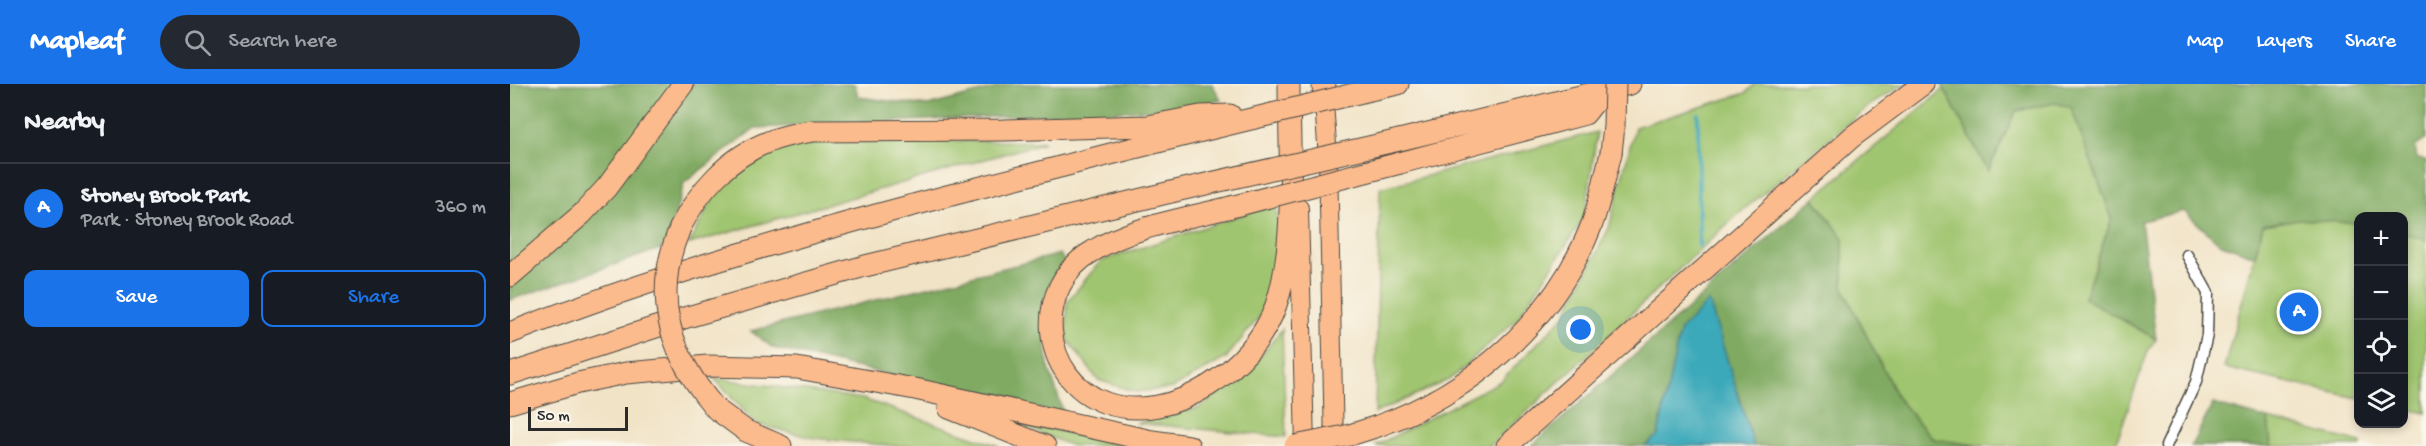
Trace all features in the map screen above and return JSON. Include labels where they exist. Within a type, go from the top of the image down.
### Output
[{"type":"highway","points":[[510,276],[566,229],[607,188],[683,84]]},
{"type":"highway","points":[[1289,84],[1289,222],[1287,250],[1276,305],[1260,338],[1242,360],[1224,375],[1208,386],[1169,403],[1146,407],[1124,406],[1106,403],[1082,389],[1061,364],[1056,353],[1051,330],[1052,304],[1068,273],[1091,251],[1112,240],[1231,207],[1400,163],[1585,114],[1609,87]]},
{"type":"highway","points":[[510,333],[595,299],[744,252],[894,210],[1164,140],[1398,84]]},
{"type":"highway","points":[[510,374],[684,318],[865,266],[1395,141],[1609,87],[1630,84]]},
{"type":"highway","points":[[1507,446],[1852,137],[1923,84]]},
{"type":"highway","points":[[1295,446],[1350,435],[1403,417],[1444,396],[1499,356],[1523,333],[1558,288],[1580,250],[1591,225],[1611,153],[1614,126],[1609,87]]},
{"type":"highway","points":[[781,446],[746,431],[716,409],[698,388],[677,349],[669,323],[666,275],[672,248],[680,228],[697,199],[724,169],[767,142],[813,131],[1003,130],[1148,126],[1200,116],[1272,114]]},
{"type":"highway","points":[[510,403],[578,383],[626,373],[708,366],[797,368],[1099,430],[1189,446]]},
{"type":"highway","points":[[869,381],[958,411],[1045,446]]},
{"type":"main road","points":[[1289,84],[1299,195],[1305,446]]},
{"type":"main road","points":[[1323,85],[1328,158],[1334,446]]},
{"type":"street","points":[[2166,446],[2196,382],[2206,335],[2208,293],[2187,255]]},
{"type":"green space","points":[[510,84],[855,84],[858,97],[928,106],[1011,84],[1212,84],[1221,100],[1187,108],[755,128],[684,183],[666,247],[510,300]]},
{"type":"green space","points":[[1755,84],[1904,84],[1870,105],[1736,216],[1490,446],[1375,446],[1501,381],[1564,316],[1609,228],[1635,127],[1746,93]]},
{"type":"green space","points":[[2426,84],[2426,139],[2415,147],[2417,159],[2426,160],[2426,240],[2408,234],[2408,212],[2354,212],[2354,223],[2299,219],[2263,225],[2255,256],[2219,243],[2184,211],[2141,221],[2156,339],[2084,298],[2112,218],[2071,107],[2055,103],[2016,111],[1988,171],[1942,85]]},
{"type":"green space","points":[[1944,89],[1988,171],[2016,111],[2055,103],[2071,107],[2112,218],[2084,298],[2156,339],[2148,351],[2115,446],[1981,446],[1933,439],[1898,399],[1843,288],[1843,238],[1814,198]]},
{"type":"green space","points":[[1597,132],[1585,217],[1517,319],[1450,379],[1375,413],[1380,188]]},
{"type":"green space","points":[[825,139],[1045,142],[689,244],[722,180],[772,152]]},
{"type":"green space","points":[[1814,198],[1843,238],[1843,288],[1898,399],[1933,439],[1981,446],[1754,446],[1709,302],[1680,330],[1658,435],[1645,446],[1531,446]]},
{"type":"green space","points":[[1275,204],[1279,224],[1279,262],[1265,310],[1226,358],[1173,388],[1136,392],[1098,380],[1067,339],[1067,302],[1101,261]]},
{"type":"green space","points":[[2299,219],[2354,223],[2354,397],[2224,368],[2263,225]]},
{"type":"green space","points":[[2408,234],[2426,240],[2426,413],[2408,409]]},
{"type":"green space","points":[[1060,254],[1065,263],[1042,305],[1048,365],[1064,415],[773,348],[751,331]]},
{"type":"green space","points":[[1282,329],[1286,437],[1136,423],[1199,408],[1249,371]]},
{"type":"green space","points":[[714,378],[863,399],[999,446],[893,446],[814,438],[756,424]]},
{"type":"green space","points":[[2213,404],[2268,419],[2271,446],[2191,446]]},
{"type":"green space","points":[[2268,419],[2361,443],[2361,446],[2271,446]]},
{"type":"green space","points":[[1009,420],[1127,446],[1072,446]]},
{"type":"water","points":[[1709,301],[1754,446],[1645,446],[1658,435],[1680,330]]},
{"type":"waterway","points":[[1698,114],[1699,246]]},
{"type":"place","name":"Stoney Brook Park","points":[[2299,312]]}]
